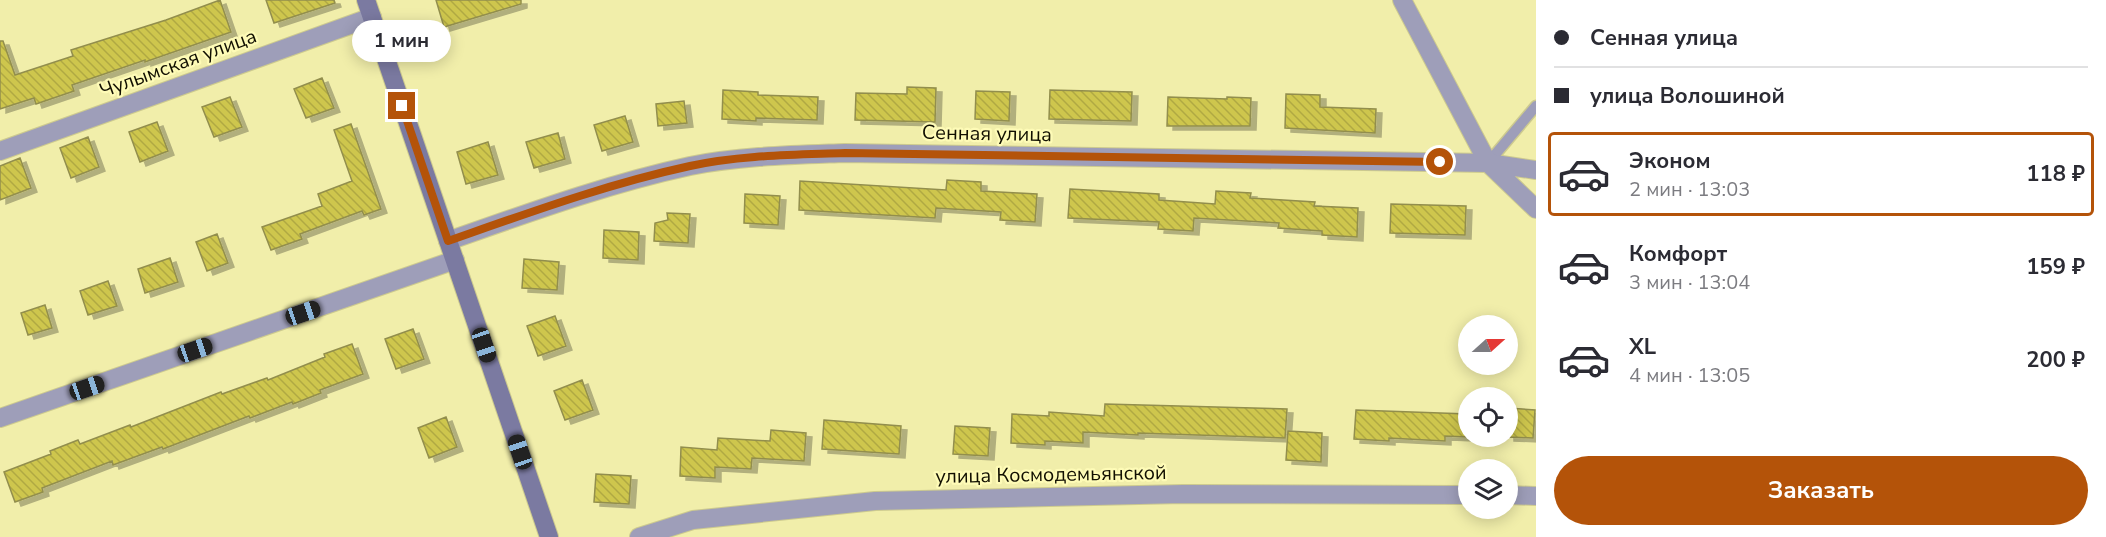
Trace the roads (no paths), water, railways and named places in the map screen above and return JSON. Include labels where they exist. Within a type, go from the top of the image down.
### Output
[{"type":"street","points":[[1402,0],[1488,163],[1536,209]]},
{"type":"street","points":[[369,8],[549,537]]},
{"type":"street","name":"Чулымская улица","points":[[0,151],[369,8]]},
{"type":"street","name":"Сенная улица","points":[[448,241],[629,181],[691,166],[767,157],[845,153],[1488,163],[1536,170]]},
{"type":"street","points":[[0,418],[455,260]]},
{"type":"street","name":"улица Космодемьянской","points":[[639,537],[693,520],[875,501],[1184,494],[1458,495]]},
{"type":"street","points":[[1518,495],[1536,496]]},
{"type":"lane","points":[[1488,163],[1536,106]]}]
